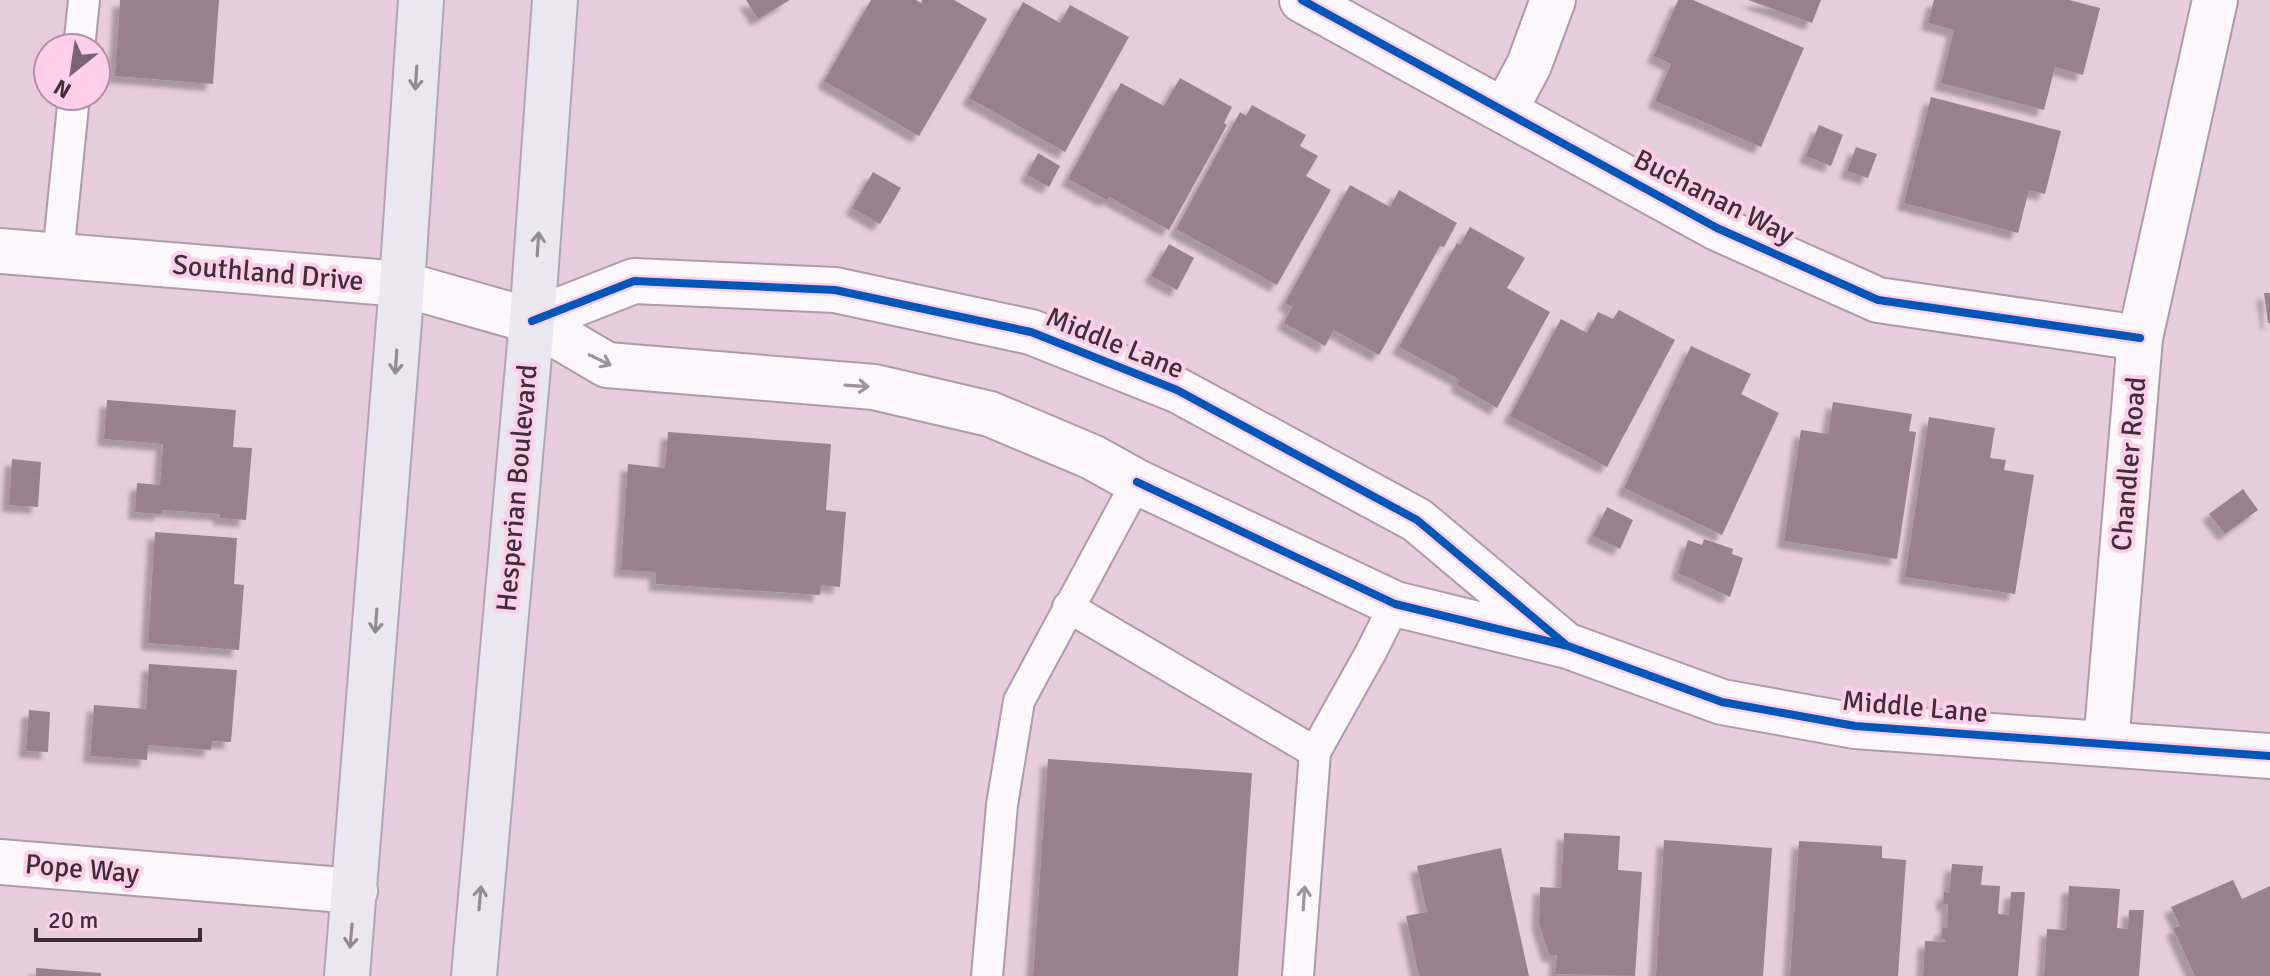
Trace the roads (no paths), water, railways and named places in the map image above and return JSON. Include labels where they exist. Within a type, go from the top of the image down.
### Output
[{"type":"main road","points":[[347,976],[402,284],[421,0]]},
{"type":"main road","name":"Hesperian Boulevard","points":[[474,976],[532,321],[555,0]]},
{"type":"street","name":"Buchanan Way","points":[[1302,0],[1717,228],[1878,300],[2140,338]]},
{"type":"street","points":[[1505,110],[1529,65],[1553,0]]},
{"type":"street","name":"Chandler Road","points":[[2106,744],[2140,338],[2215,0]]},
{"type":"street","name":"Southland Drive","points":[[0,251],[402,284],[532,321]]},
{"type":"street","name":"Middle Lane","points":[[532,321],[634,281],[835,290],[1031,332],[1177,390],[1417,520],[1568,646]]},
{"type":"street","name":"Middle Lane","points":[[532,321],[607,365],[874,387],[990,414],[1092,457],[1137,482],[1395,604],[1568,646],[1722,702],[1855,726],[2270,756]]},
{"type":"street","name":"Pope Way","points":[[0,862],[355,891]]},
{"type":"lane","points":[[81,32],[84,0]]},
{"type":"lane","points":[[58,256],[72,112]]},
{"type":"lane","points":[[987,976],[1002,805],[1019,701],[1137,482]]},
{"type":"lane","points":[[1298,976],[1315,752],[1395,604]]},
{"type":"lane","points":[[1068,607],[1315,752]]}]
